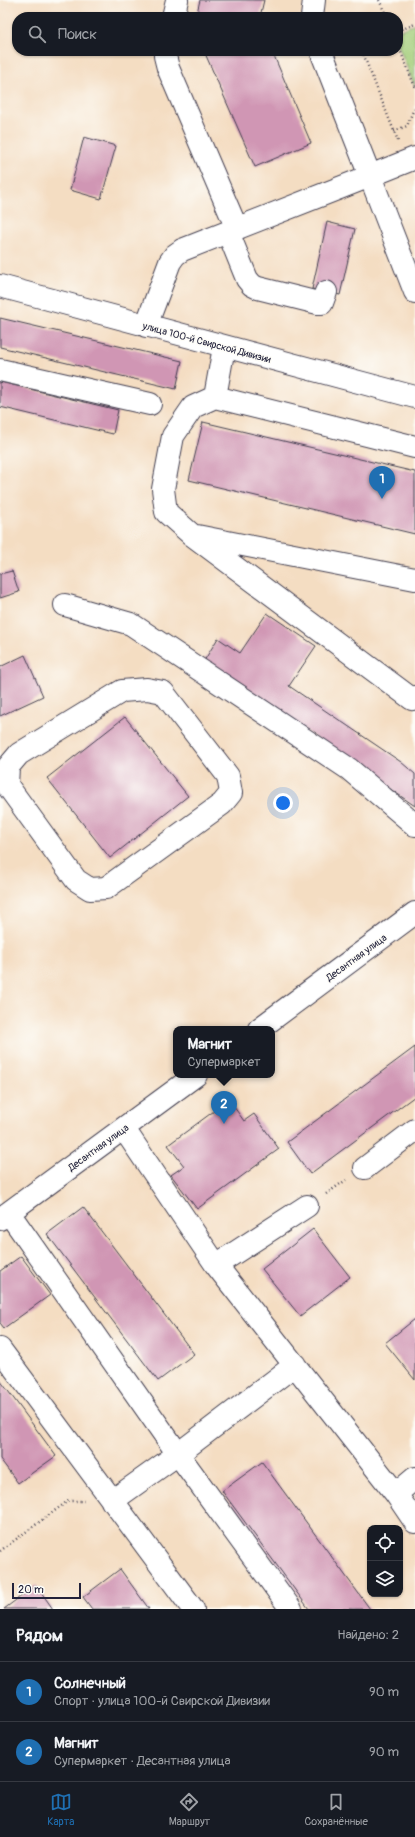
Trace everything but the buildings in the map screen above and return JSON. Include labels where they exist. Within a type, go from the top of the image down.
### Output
[{"type":"street","points":[[174,12],[177,0]]},
{"type":"street","points":[[313,12],[314,0]]},
{"type":"street","points":[[167,56],[168,68],[232,231],[248,280],[252,285],[258,288],[318,303],[325,300],[326,292]]},
{"type":"street","points":[[323,56],[415,292]]},
{"type":"street","points":[[146,326],[175,255],[182,250],[411,160]]},
{"type":"street","name":"улица 100-й Свирской Дивизии","points":[[0,286],[415,397]]},
{"type":"street","points":[[215,397],[224,347]]},
{"type":"street","points":[[0,370],[150,404]]},
{"type":"street","points":[[415,447],[215,397],[193,408],[173,436],[163,489],[166,512],[192,535],[412,699],[415,697]]},
{"type":"street","points":[[192,535],[415,580]]},
{"type":"street","points":[[65,605],[131,624],[350,769],[415,825]]},
{"type":"street","points":[[147,689],[163,692],[228,776],[231,793],[222,804],[106,888],[90,889],[76,880],[4,787],[8,767],[19,754],[122,691],[147,689]]},
{"type":"street","name":"Десантная улица","points":[[262,1026],[415,913]]},
{"type":"street","name":"Десантная улица","points":[[4,1216],[192,1078]]},
{"type":"street","points":[[124,1129],[216,1265],[396,1494],[415,1522]]},
{"type":"street","points":[[365,1168],[415,1130]]},
{"type":"street","points":[[216,1265],[307,1206]]},
{"type":"street","points":[[4,1216],[291,1609]]},
{"type":"street","points":[[0,1349],[192,1609]]},
{"type":"street","points":[[112,1501],[178,1454],[295,1366]]},
{"type":"street","points":[[396,1494],[415,1478]]},
{"type":"path","points":[[380,0],[384,12]]},
{"type":"path","points":[[403,29],[415,24]]},
{"type":"path","points":[[364,56],[394,131],[411,160]]},
{"type":"path","points":[[402,56],[415,87]]},
{"type":"path","points":[[394,131],[407,126],[415,106]]},
{"type":"path","points":[[307,1206],[365,1168]]},
{"type":"path","points":[[0,1551],[68,1501],[112,1501]]},
{"type":"green space","points":[[415,24],[415,87],[402,56],[403,29]]},
{"type":"place","name":"Солнечный","points":[[382,499]]},
{"type":"place","name":"Магнит","points":[[224,1124]]}]
